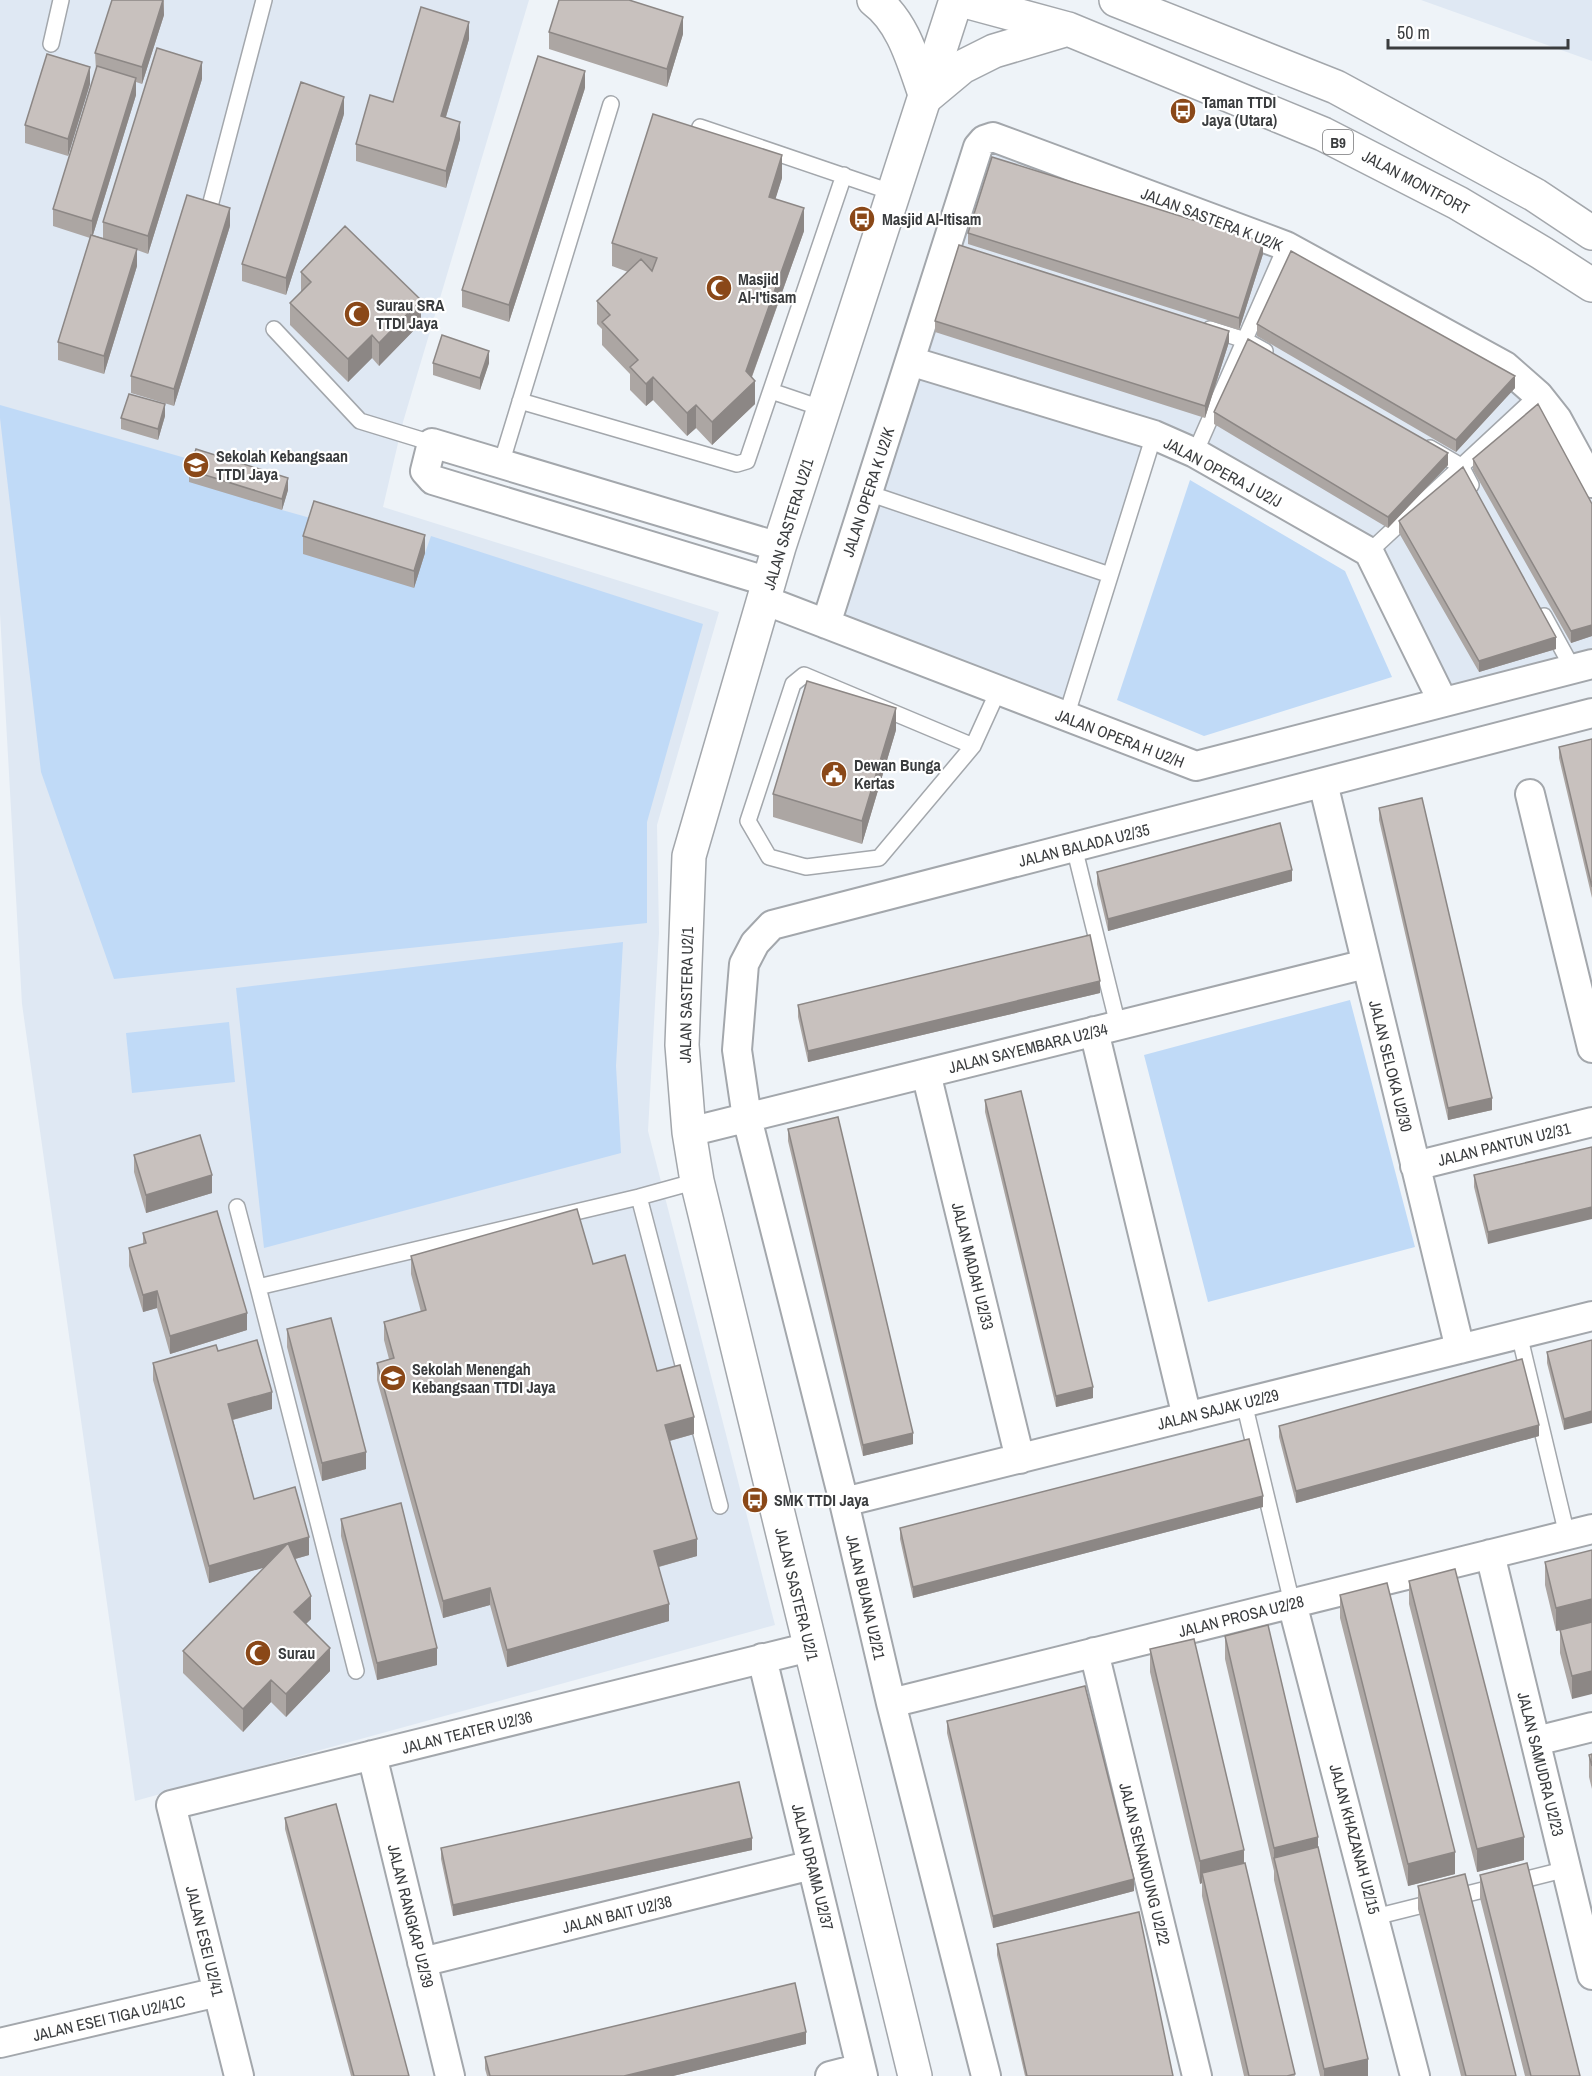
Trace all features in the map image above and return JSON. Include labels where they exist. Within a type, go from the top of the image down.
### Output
[{"type":"street","points":[[874,0],[882,6],[907,42],[926,97],[962,67],[994,51],[1068,29]]},
{"type":"street","name":"JALAN SASTERA U2/1","points":[[915,2076],[697,1181],[689,1132],[682,1045],[689,856],[779,548],[956,0]]},
{"type":"street","name":"JALAN MONTFORT","points":[[961,0],[1068,29],[1323,134],[1458,203],[1592,285]]},
{"type":"street","points":[[1116,0],[1336,87],[1535,195],[1592,233]]},
{"type":"street","name":"JALAN SASTERA K U2/K","points":[[910,361],[952,247],[978,147],[984,140],[993,137],[1286,246],[1504,366],[1538,395],[1557,419],[1592,483]]},
{"type":"street","name":"JALAN OPERA J U2/J","points":[[910,361],[1154,435],[1195,453],[1369,552]]},
{"type":"street","name":"JALAN OPERA K U2/K","points":[[826,624],[910,361]]},
{"type":"street","points":[[432,443],[779,548]]},
{"type":"street","name":"JALAN OPERA H U2/H","points":[[432,443],[424,471],[433,480],[766,591],[826,624],[1196,766],[1583,666]]},
{"type":"street","points":[[1369,552],[1443,702]]},
{"type":"street","name":"JALAN BALADA U2/35","points":[[747,1118],[737,1050],[744,964],[755,943],[772,925],[1592,713]]},
{"type":"street","name":"JALAN SELOKA U2/30","points":[[1323,783],[1460,1349]]},
{"type":"street","points":[[1530,794],[1592,1048]]},
{"type":"street","name":"JALAN SAYEMBARA U2/34","points":[[689,1132],[1366,964]]},
{"type":"street","points":[[1106,1028],[1187,1417]]},
{"type":"street","name":"JALAN MADAH U2/33","points":[[926,1073],[1020,1459]]},
{"type":"street","name":"JALAN BUANA U2/21","points":[[747,1118],[844,1502],[891,1703],[986,2076]]},
{"type":"street","name":"JALAN PANTUN U2/31","points":[[1415,1166],[1592,1122]]},
{"type":"street","name":"JALAN SAJAK U2/29","points":[[844,1502],[1592,1316]]},
{"type":"street","name":"JALAN PROSA U2/28","points":[[891,1703],[1580,1532]]},
{"type":"street","name":"JALAN SAMUDRA U2/23","points":[[1490,1554],[1567,1869],[1587,1929],[1592,1975]]},
{"type":"street","name":"JALAN KHAZANAH U2/15","points":[[1292,1603],[1415,2076]]},
{"type":"street","name":"JALAN TEATER U2/36","points":[[171,1805],[810,1647]]},
{"type":"street","name":"JALAN SENANDUNG U2/22","points":[[1094,1652],[1197,2076]]},
{"type":"street","name":"JALAN DRAMA U2/37","points":[[762,1658],[862,2072]]},
{"type":"street","points":[[1536,1741],[1592,1727]]},
{"type":"street","name":"JALAN RANGKAP U2/39","points":[[372,1755],[450,2076]]},
{"type":"street","name":"JALAN ESEI U2/41","points":[[171,1805],[239,2076]]},
{"type":"street","name":"JALAN BAIT U2/38","points":[[422,1962],[812,1865]]},
{"type":"street","name":"JALAN ESEI TIGA U2/41C","points":[[0,2043],[218,1992]]},
{"type":"street","points":[[830,2076],[862,2072]]},
{"type":"lane","points":[[51,44],[61,0]]},
{"type":"lane","points":[[210,206],[264,0]]},
{"type":"lane","points":[[501,464],[611,104]]},
{"type":"lane","points":[[700,127],[894,193]]},
{"type":"lane","points":[[520,401],[737,464],[747,461],[844,175]]},
{"type":"lane","points":[[1195,453],[1286,246]]},
{"type":"lane","points":[[1201,326],[1245,340],[1276,358]]},
{"type":"lane","points":[[274,329],[360,421],[432,443]]},
{"type":"lane","points":[[771,391],[824,409]]},
{"type":"lane","points":[[1369,552],[1538,395]]},
{"type":"lane","points":[[1066,717],[1154,435]]},
{"type":"lane","points":[[1420,442],[1461,466],[1478,497]]},
{"type":"lane","points":[[868,493],[1110,575]]},
{"type":"lane","points":[[1534,598],[1583,666]]},
{"type":"lane","points":[[973,746],[804,675],[793,684],[748,820],[769,856],[806,867],[879,858],[973,746],[998,691]]},
{"type":"lane","points":[[1074,847],[1106,1028]]},
{"type":"lane","points":[[258,1287],[639,1197],[697,1181]]},
{"type":"lane","points":[[639,1197],[720,1506]]},
{"type":"lane","points":[[237,1207],[356,1671]]},
{"type":"lane","points":[[1519,1334],[1580,1532]]},
{"type":"lane","points":[[1244,1403],[1292,1603]]},
{"type":"lane","points":[[1375,1917],[1567,1869]]},
{"type":"shaded area","points":[[0,0],[529,0],[403,422],[383,507],[719,612],[657,825],[659,933],[648,1131],[775,1625],[135,1801],[22,1004],[0,614]]},
{"type":"shaded area","points":[[1421,0],[1592,0],[1592,61]]},
{"type":"shaded area","points":[[987,150],[1276,251],[1497,371],[1548,421],[1592,501],[1592,654],[1448,692],[1370,541],[1150,425],[1062,707],[838,618]]},
{"type":"shaded area","points":[[0,405],[196,461],[282,510],[314,519],[304,553],[425,553],[431,536],[703,624],[647,822],[647,923],[114,979],[41,772]]},
{"type":"shaded area","points":[[1190,480],[1345,571],[1392,677],[1204,736],[1117,700]]},
{"type":"shaded area","points":[[623,942],[616,1066],[621,1153],[264,1248],[236,988]]},
{"type":"shaded area","points":[[1350,1000],[1415,1247],[1208,1302],[1144,1055]]},
{"type":"shaded area","points":[[229,1022],[235,1082],[132,1093],[126,1033]]},
{"type":"building","points":[[112,0],[163,0],[142,67],[95,53]]},
{"type":"building","points":[[559,0],[629,0],[683,17],[667,69],[549,32]]},
{"type":"building","points":[[421,7],[469,22],[441,116],[460,122],[446,171],[356,144],[370,95],[393,102]]},
{"type":"building","points":[[157,48],[202,62],[148,236],[103,222]]},
{"type":"building","points":[[47,54],[90,67],[68,139],[25,125]]},
{"type":"building","points":[[538,56],[585,71],[509,305],[462,290]]},
{"type":"building","points":[[97,66],[136,78],[92,221],[53,209]]},
{"type":"building","points":[[301,82],[344,97],[286,278],[242,264]]},
{"type":"building","name":"Masjid Al-I'tisam","points":[[653,114],[782,155],[769,197],[804,208],[746,371],[755,381],[712,422],[696,405],[687,413],[653,377],[646,384],[630,367],[638,360],[602,322],[610,315],[597,301],[641,259],[652,271],[657,258],[612,243]]},
{"type":"building","points":[[992,157],[1263,242],[1239,318],[968,233]]},
{"type":"building","points":[[187,195],[230,208],[174,389],[131,376]]},
{"type":"building","name":"Surau SRA TTDI Jaya","points":[[345,226],[421,300],[379,343],[372,335],[348,359],[290,303],[311,282],[301,272]]},
{"type":"building","points":[[91,235],[137,249],[104,356],[58,342]]},
{"type":"building","points":[[959,245],[1229,331],[1205,406],[935,321]]},
{"type":"building","points":[[1291,251],[1515,376],[1456,440],[1257,324]]},
{"type":"building","points":[[442,335],[489,351],[480,378],[433,363]]},
{"type":"building","points":[[1248,339],[1448,453],[1388,517],[1214,412]]},
{"type":"building","points":[[129,394],[165,404],[158,429],[121,418]]},
{"type":"building","points":[[1538,404],[1592,504],[1592,625],[1571,631],[1473,459]]},
{"type":"building","points":[[196,449],[288,478],[282,499],[189,470]]},
{"type":"building","points":[[1463,467],[1556,637],[1479,661],[1399,521]]},
{"type":"building","points":[[314,501],[425,535],[414,571],[303,536]]},
{"type":"building","name":"Dewan Bunga Kertas","points":[[807,681],[896,708],[862,821],[773,794]]},
{"type":"building","points":[[1592,739],[1592,887],[1559,747]]},
{"type":"building","points":[[1422,798],[1492,1098],[1448,1108],[1379,808]]},
{"type":"building","points":[[1280,823],[1292,870],[1108,919],[1097,872]]},
{"type":"building","points":[[1090,935],[1100,981],[808,1051],[798,1005]]},
{"type":"building","points":[[1021,1091],[1093,1387],[1056,1396],[985,1100]]},
{"type":"building","points":[[838,1117],[913,1433],[863,1445],[788,1129]]},
{"type":"building","points":[[200,1135],[212,1175],[146,1195],[134,1155]]},
{"type":"building","points":[[1592,1147],[1592,1207],[1488,1232],[1474,1175]]},
{"type":"building","points":[[577,1209],[593,1264],[625,1255],[657,1371],[680,1365],[694,1417],[665,1425],[697,1539],[654,1551],[669,1604],[507,1650],[490,1588],[443,1601],[377,1363],[394,1358],[384,1322],[426,1310],[411,1256]]},
{"type":"building","points":[[217,1211],[247,1313],[170,1336],[157,1291],[143,1295],[129,1248],[146,1243],[143,1233]]},
{"type":"building","points":[[331,1318],[366,1452],[322,1463],[287,1329]]},
{"type":"building","points":[[257,1340],[272,1392],[228,1404],[254,1499],[295,1487],[309,1537],[209,1566],[153,1363],[216,1345],[218,1351]]},
{"type":"building","points":[[1592,1340],[1592,1411],[1564,1419],[1547,1352]]},
{"type":"building","points":[[1522,1359],[1539,1425],[1296,1491],[1279,1426]]},
{"type":"building","points":[[1249,1439],[1263,1496],[913,1587],[900,1528]]},
{"type":"building","points":[[401,1503],[437,1648],[377,1663],[341,1519]]},
{"type":"building","name":"Surau","points":[[288,1543],[311,1596],[294,1612],[330,1648],[286,1694],[271,1680],[243,1709],[183,1651]]},
{"type":"building","points":[[1592,1550],[1592,1599],[1556,1608],[1545,1562]]},
{"type":"building","points":[[1455,1569],[1524,1837],[1477,1849],[1409,1581]]},
{"type":"building","points":[[1387,1583],[1455,1852],[1408,1864],[1340,1595]]},
{"type":"building","points":[[1592,1622],[1592,1671],[1572,1676],[1560,1630]]},
{"type":"building","points":[[1268,1625],[1318,1837],[1274,1848],[1225,1636]]},
{"type":"building","points":[[1194,1639],[1244,1850],[1200,1861],[1150,1649]]},
{"type":"building","points":[[1085,1686],[1134,1879],[993,1916],[947,1721]]},
{"type":"building","points":[[739,1782],[752,1838],[453,1905],[441,1848]]},
{"type":"building","points":[[336,1804],[409,2076],[354,2076],[285,1818]]},
{"type":"building","points":[[1318,1847],[1368,2059],[1324,2069],[1274,1858]]},
{"type":"building","points":[[1245,1863],[1295,2074],[1287,2076],[1249,2076],[1202,1873]]},
{"type":"building","points":[[1527,1863],[1580,2076],[1531,2076],[1480,1875]]},
{"type":"building","points":[[1465,1874],[1516,2076],[1466,2076],[1418,1886]]},
{"type":"building","points":[[1139,1912],[1173,2076],[1027,2076],[997,1944]]},
{"type":"building","points":[[795,1983],[806,2032],[624,2076],[490,2076],[485,2057]]},
{"type":"place","name":"Taman TTDI Jaya (Utara)","points":[[1183,111]]},
{"type":"place","name":"Masjid Al-Itisam","points":[[862,219]]},
{"type":"place","name":"Masjid Al-I'tisam","points":[[719,288]]},
{"type":"place","name":"Surau SRA TTDI Jaya","points":[[357,314]]},
{"type":"place","name":"Sekolah Kebangsaan TTDI Jaya","points":[[196,465]]},
{"type":"place","name":"Dewan Bunga Kertas","points":[[834,774]]},
{"type":"place","name":"Sekolah Menengah Kebangsaan TTDI Jaya","points":[[393,1378]]},
{"type":"place","name":"SMK TTDI Jaya","points":[[755,1500]]},
{"type":"place","name":"Surau","points":[[258,1653]]}]
